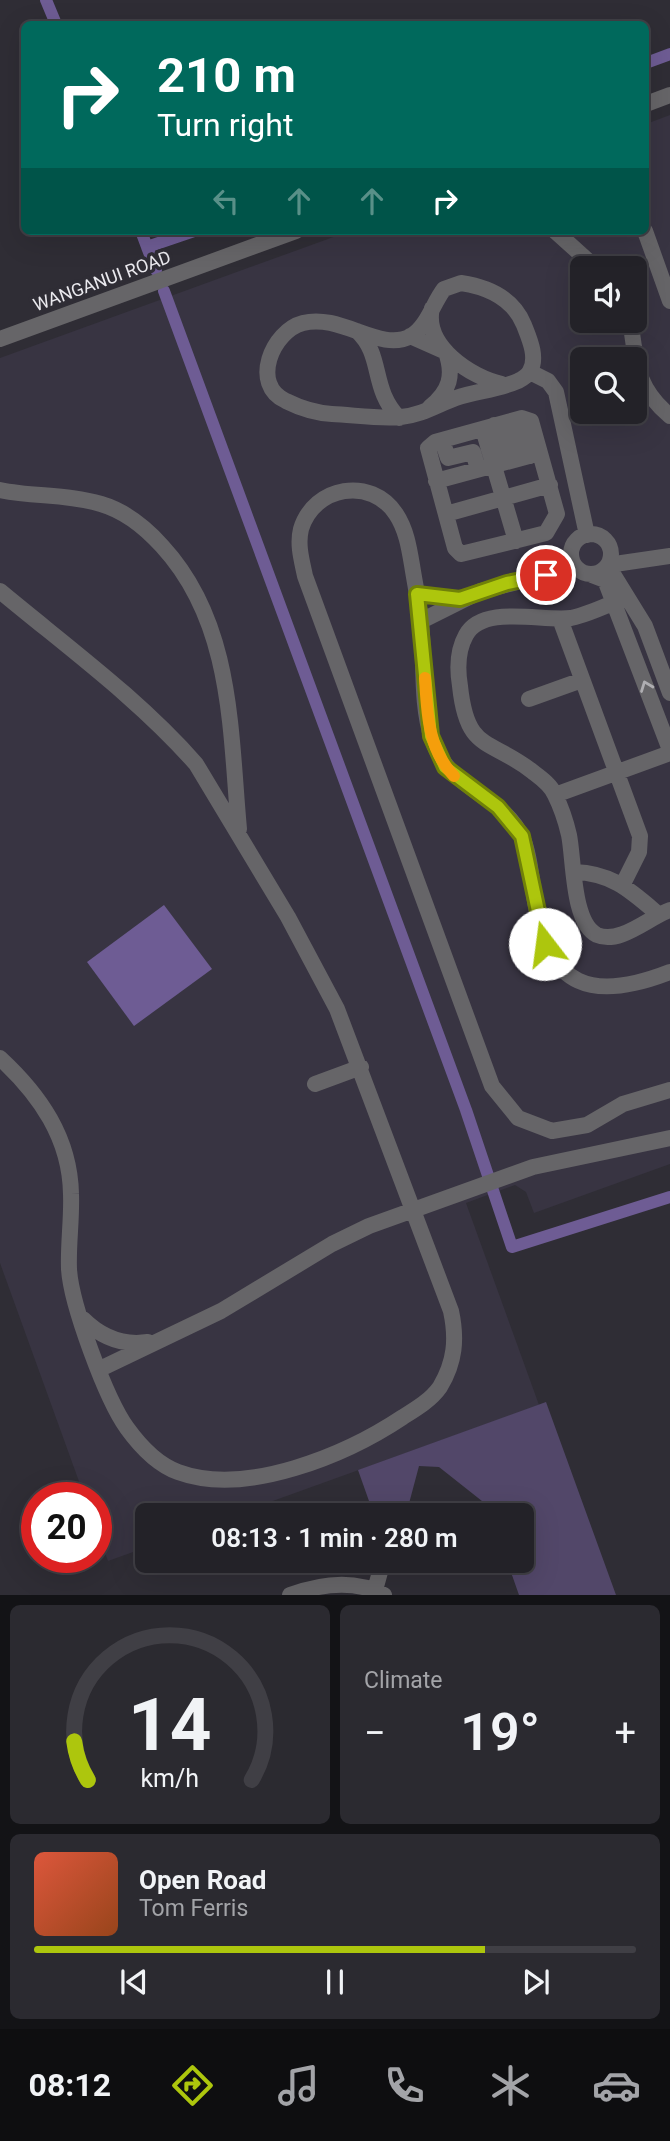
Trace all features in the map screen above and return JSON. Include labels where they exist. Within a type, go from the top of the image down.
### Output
[{"type":"street","points":[[649,103],[670,95]]},
{"type":"street","name":"WANGANUI ROAD","points":[[0,339],[285,235]]},
{"type":"street","points":[[559,235],[583,256]]},
{"type":"street","points":[[646,235],[670,301]]},
{"type":"street","points":[[410,336],[422,325],[444,289],[461,283],[485,287],[507,300],[522,320],[533,359],[530,372],[519,381],[505,385],[457,398],[422,414],[400,418],[324,414],[281,399],[271,384],[267,365],[272,347],[286,332],[303,323],[328,322],[351,326],[371,337],[391,340],[410,336],[426,341],[446,352],[485,381],[505,385]]},
{"type":"street","points":[[422,414],[448,387],[452,368],[434,331],[430,316],[433,303]]},
{"type":"street","points":[[351,326],[368,344],[376,365],[380,389],[388,406],[400,418]]},
{"type":"street","points":[[632,333],[638,376],[647,395],[670,416]]},
{"type":"street","points":[[376,365],[391,340]]},
{"type":"street","points":[[530,372],[548,381],[556,392],[581,538],[571,552],[573,564],[583,573],[605,580],[645,626],[670,693]]},
{"type":"street","points":[[348,415],[361,410],[380,389]]},
{"type":"street","points":[[488,427],[505,452],[513,448],[511,432],[520,429],[550,485],[557,510],[546,533],[461,554],[455,548],[428,448],[443,440],[488,427],[528,419],[535,454]]},
{"type":"street","points":[[486,467],[488,427]]},
{"type":"street","points":[[443,440],[448,458],[473,452],[486,467],[503,498],[516,541]]},
{"type":"street","points":[[436,481],[535,454]]},
{"type":"street","points":[[446,514],[550,485]]},
{"type":"street","points":[[670,972],[621,987],[595,987],[580,984],[566,975],[554,961],[539,923],[522,836],[498,807],[451,773],[437,752],[427,715],[417,594],[405,533],[398,516],[376,495],[357,489],[341,490],[324,498],[308,513],[301,530],[299,550],[305,576],[492,1086],[518,1118],[552,1131],[587,1125],[623,1104],[670,1090]]},
{"type":"street","points":[[0,490],[30,497],[100,504],[126,515],[149,532],[175,561],[197,592],[214,633],[223,670],[239,834]]},
{"type":"street","points":[[555,519],[559,528],[581,538],[603,538],[620,600],[670,751],[555,795]]},
{"type":"street","points":[[592,575],[609,561],[670,556]]},
{"type":"street","points":[[421,621],[460,599],[507,583],[546,575],[573,564]]},
{"type":"street","points":[[0,591],[176,741],[196,764],[324,981],[361,1067],[451,1311],[456,1336],[454,1355],[438,1390],[421,1406],[387,1428],[339,1451],[289,1469],[243,1477],[198,1477],[163,1465],[146,1452],[124,1425],[81,1317],[69,1271],[71,1192],[64,1147],[43,1104],[0,1058]]},
{"type":"street","points":[[417,594],[460,599]]},
{"type":"street","points":[[574,872],[593,872],[623,884],[664,912],[611,937],[598,935],[590,929],[582,914],[574,872],[569,835],[555,795],[525,766],[494,751],[472,734],[461,703],[458,657],[468,631],[477,624],[500,617],[560,619],[591,612],[620,600]]},
{"type":"street","points":[[560,619],[640,836],[639,852],[623,884]]},
{"type":"street","points":[[529,699],[582,680]]},
{"type":"street","points":[[315,1084],[361,1067]]},
{"type":"street","points":[[100,1369],[221,1311],[332,1244],[369,1226],[555,1161],[670,1138]]},
{"type":"street","points":[[81,1317],[92,1328],[121,1342],[157,1340]]},
{"type":"street","points":[[290,1595],[329,1585],[356,1585],[380,1592],[382,1573]]},
{"type":"shaded area","points":[[670,115],[670,1164],[534,1213],[526,1192],[515,1185],[466,1203],[539,1405],[267,1503],[135,1503],[135,1551],[112,1560],[112,1482],[79,1482],[0,1263],[0,358],[339,235],[649,235],[649,123]]},
{"type":"shaded area","points":[[164,905],[212,969],[134,1026],[87,962]]},
{"type":"shaded area","points":[[546,1402],[616,1595],[519,1595],[511,1573],[534,1573],[534,1503],[484,1503],[439,1467],[419,1466],[409,1503],[377,1503],[369,1501],[358,1470]]},
{"type":"waterway","points":[[46,0],[55,21]]},
{"type":"waterway","points":[[649,62],[670,54]]},
{"type":"waterway","points":[[142,235],[147,247],[182,235]]},
{"type":"waterway","points":[[147,247],[156,270]]},
{"type":"waterway","points":[[164,291],[466,1110],[512,1247],[670,1197]]},
{"type":"slow traffic","points":[[425,678],[431,736],[445,767],[454,776]]},
{"type":"route","points":[[545,944],[522,836],[498,807],[457,779],[445,767],[431,736],[417,594],[460,599],[507,583],[546,575]]}]
